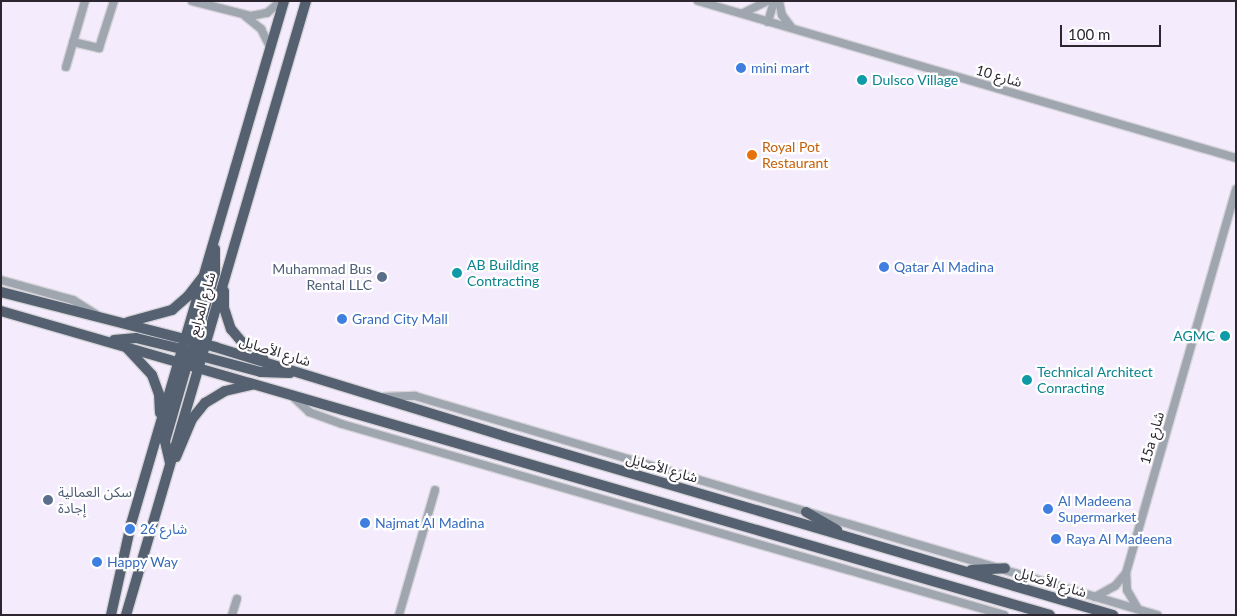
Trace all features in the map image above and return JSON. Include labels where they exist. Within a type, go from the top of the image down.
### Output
[{"type":"main road","name":"شارع المرابع","points":[[126,615],[170,463],[207,271],[283,1]]},
{"type":"main road","name":"شارع المرابع","points":[[112,615],[131,524],[158,430],[224,277],[306,1]]},
{"type":"main road","points":[[192,353],[216,267],[214,246]]},
{"type":"main road","points":[[126,323],[172,310],[188,296],[207,271]]},
{"type":"main road","points":[[224,277],[224,308],[235,336],[252,352],[298,372]]},
{"type":"main road","name":"شارع الأصايل","points":[[1,292],[126,323],[262,386],[1050,615]]},
{"type":"main road","name":"شارع الأصايل","points":[[2,312],[117,342],[298,372],[379,398],[1113,615]]},
{"type":"main road","points":[[117,342],[144,363],[155,381],[160,401],[158,430]]},
{"type":"main road","points":[[170,463],[180,449],[192,419],[205,403],[234,388],[262,386]]},
{"type":"main road","points":[[806,512],[843,535]]},
{"type":"main road","points":[[965,570],[1005,568]]},
{"type":"street","points":[[66,67],[85,1]]},
{"type":"street","points":[[73,42],[100,48],[114,1]]},
{"type":"street","points":[[192,1],[244,16],[261,29],[270,49]]},
{"type":"street","points":[[244,16],[266,13],[283,1]]},
{"type":"street","name":"شارع 10","points":[[698,1],[1236,158]]},
{"type":"street","points":[[741,14],[768,1]]},
{"type":"street","points":[[768,22],[774,1]]},
{"type":"street","points":[[779,1],[782,15],[793,29]]},
{"type":"street","name":"15a شارع","points":[[1138,610],[1129,595],[1126,573],[1236,190]]},
{"type":"street","points":[[1,280],[74,300],[99,316]]},
{"type":"street","points":[[291,394],[309,412],[356,428],[1004,615]]},
{"type":"street","points":[[379,398],[415,396],[806,512],[1005,568],[1157,615]]},
{"type":"street","points":[[399,615],[436,490]]},
{"type":"street","name":"15a شارع","points":[[1095,596],[1111,590],[1126,573]]},
{"type":"street","points":[[232,615],[237,599]]},
{"type":"shaded area","points":[[1,1],[1236,1],[1236,615],[1,615]]},
{"type":"place","name":"mini mart","points":[[741,68]]},
{"type":"place","name":"Dulsco Village","points":[[862,80]]},
{"type":"place","name":"Royal Pot Restaurant","points":[[752,155]]},
{"type":"place","name":"Qatar Al Madina","points":[[884,267]]},
{"type":"place","name":"AB Building Contracting","points":[[457,273]]},
{"type":"place","name":"Muhammad Bus Rental LLC","points":[[382,277]]},
{"type":"place","name":"Grand City Mall","points":[[342,319]]},
{"type":"place","name":"AGMC","points":[[1225,336]]},
{"type":"place","name":"Technical Architect Conracting","points":[[1027,380]]},
{"type":"place","name":"سكن العمالية إجادة","points":[[48,500]]},
{"type":"place","name":"Al Madeena Supermarket","points":[[1048,509]]},
{"type":"place","name":"Najmat Al Madina","points":[[365,523]]},
{"type":"place","name":"شارع 26","points":[[130,529]]},
{"type":"place","name":"Raya Al Madeena","points":[[1056,539]]},
{"type":"place","name":"Happy Way","points":[[97,562]]}]
